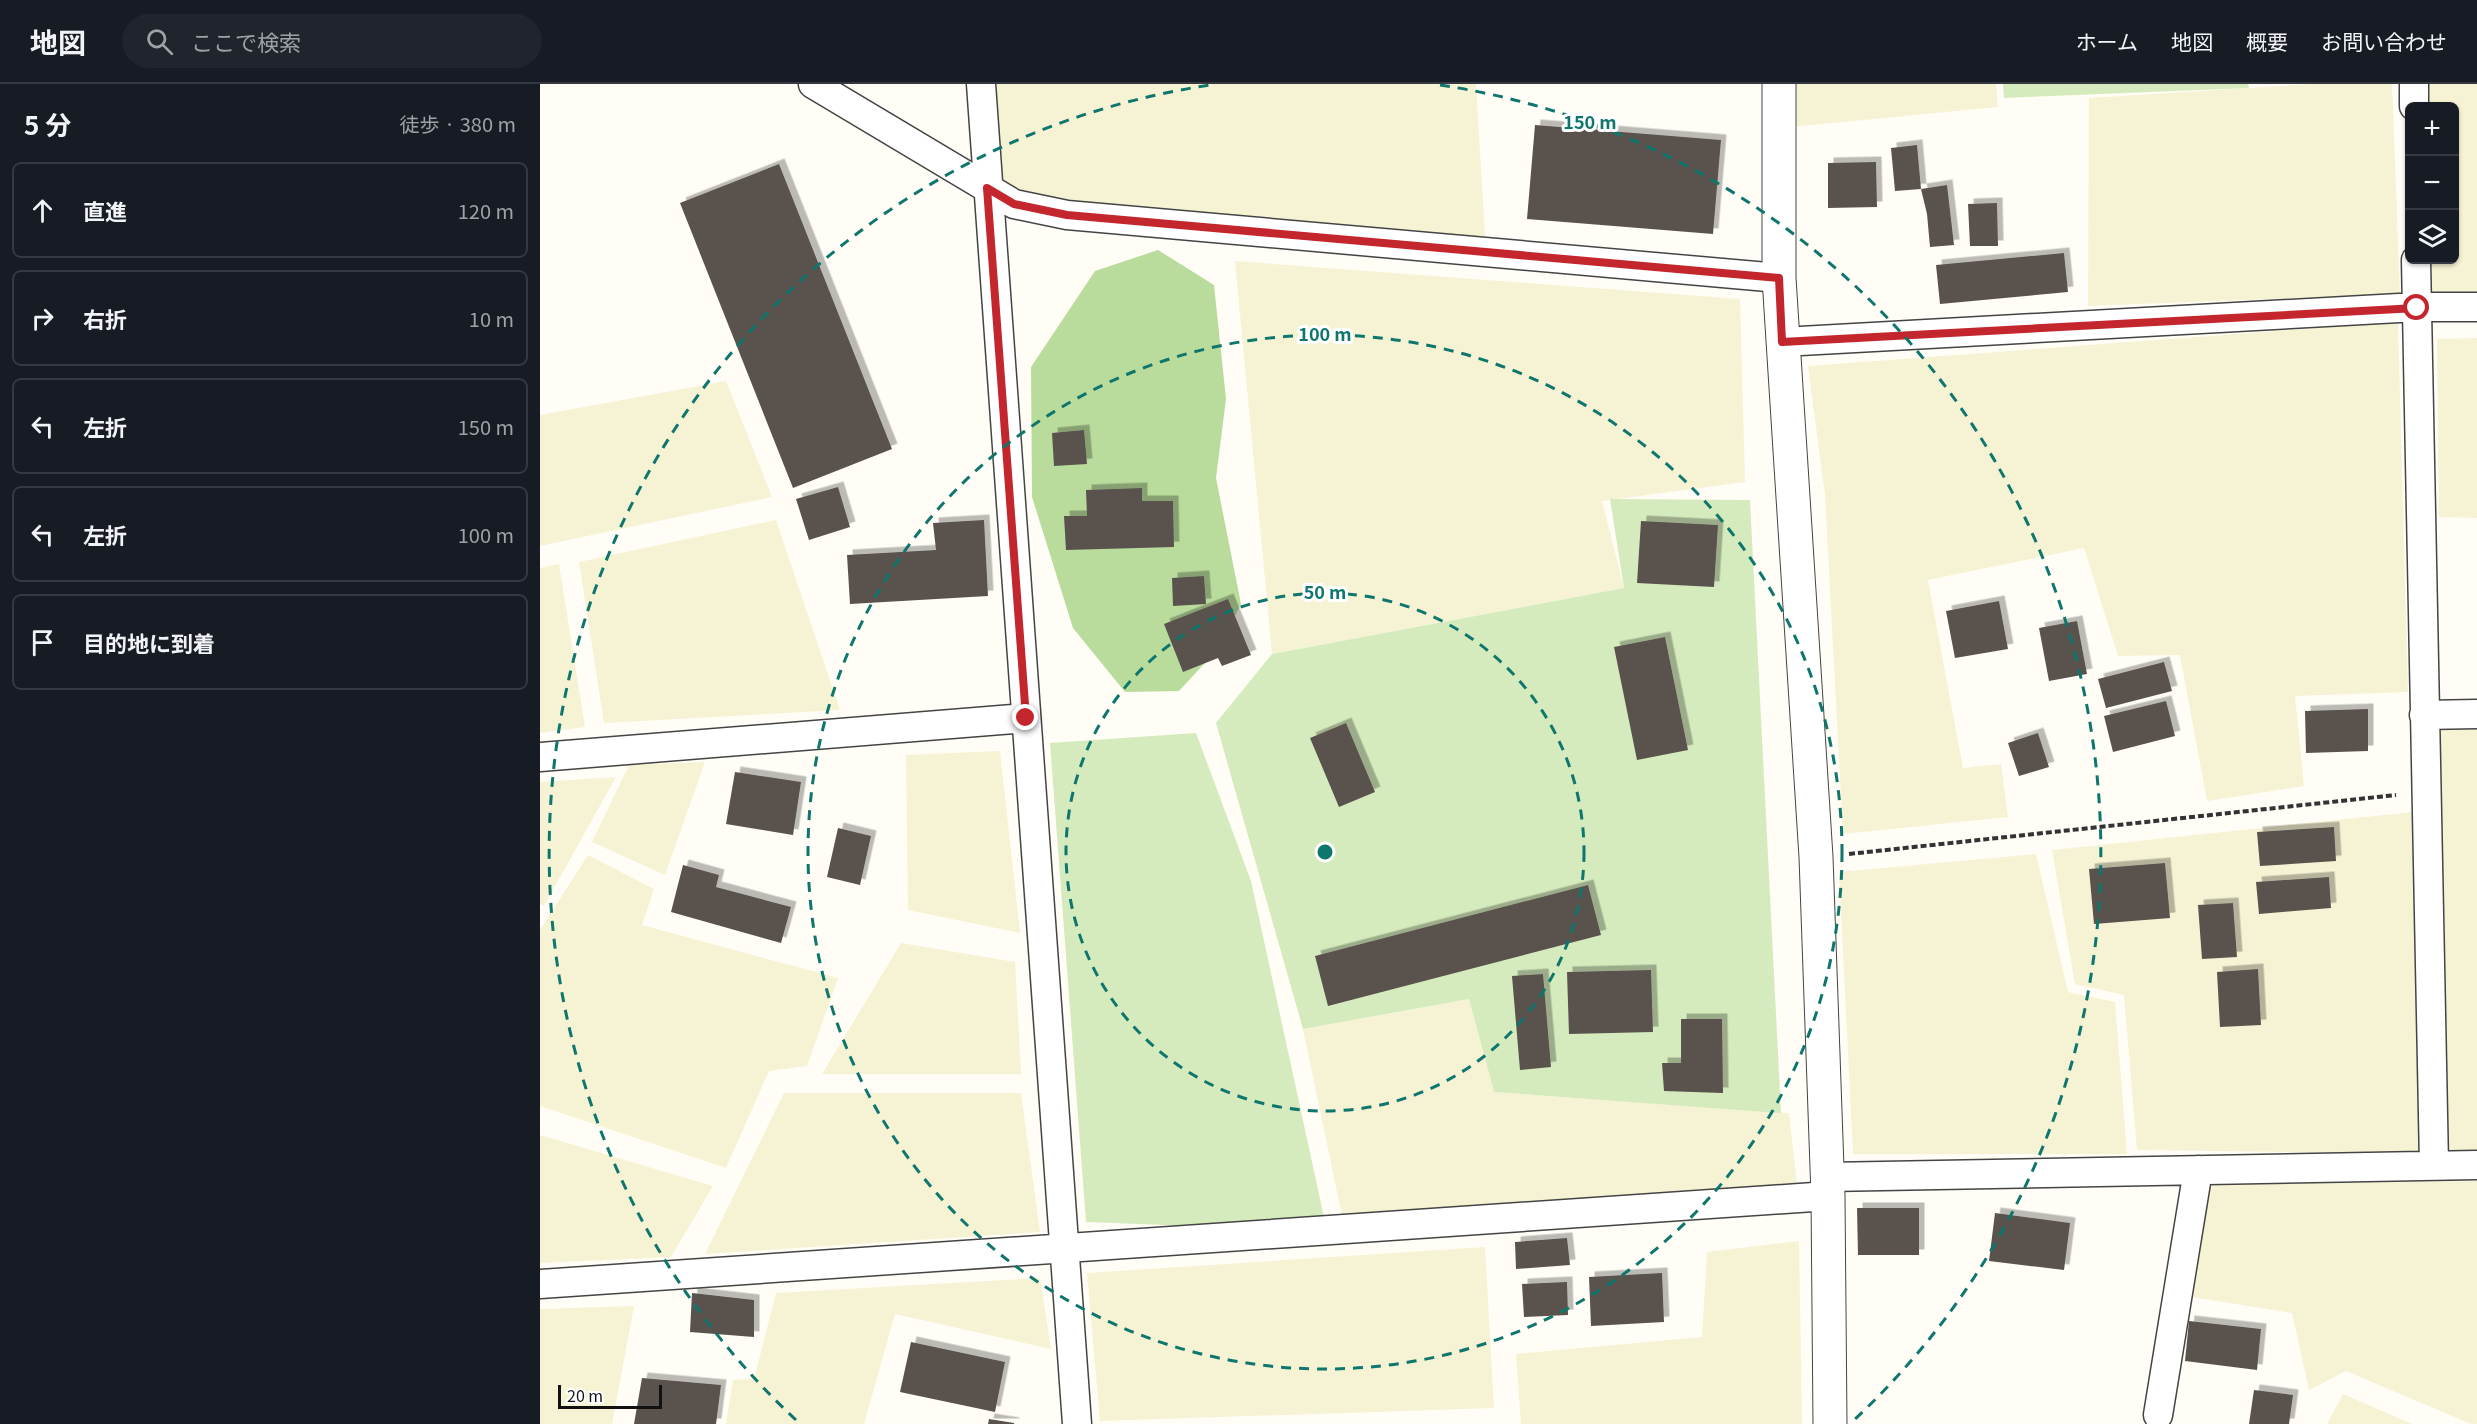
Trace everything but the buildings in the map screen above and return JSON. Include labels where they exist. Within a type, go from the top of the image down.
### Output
[{"type":"street","points":[[813,84],[1014,204],[1067,215],[1779,278]]},
{"type":"street","points":[[981,84],[1077,1424]]},
{"type":"street","points":[[1779,84],[1779,278],[1782,342],[1816,857],[1827,1186],[1830,1424]]},
{"type":"street","points":[[2414,84],[2414,102]]},
{"type":"street","points":[[2416,264],[2434,1165]]},
{"type":"street","points":[[1782,342],[2417,308],[2477,307]]},
{"type":"street","points":[[2424,715],[2477,714]]},
{"type":"street","points":[[540,757],[1026,718]]},
{"type":"street","points":[[540,1284],[1065,1249],[1827,1186],[2198,1170],[2477,1165]]},
{"type":"street","points":[[2158,1415],[2198,1170]]},
{"type":"path","points":[[1816,857],[2426,792]]},
{"type":"shaded area","points":[[981,84],[1476,84],[1486,252],[1067,215],[987,188]]},
{"type":"shaded area","points":[[1795,84],[1996,84],[1998,107],[1791,127]]},
{"type":"shaded area","points":[[2310,84],[2392,84],[2400,294],[2088,306],[2089,98]]},
{"type":"shaded area","points":[[2414,84],[2477,84],[2477,307],[2417,307],[2416,264],[2459,264],[2459,102],[2414,102]]},
{"type":"shaded area","points":[[1235,261],[1740,299],[1745,482],[1602,501],[1624,588],[1272,654]]},
{"type":"shaded area","points":[[2398,322],[2408,692],[2295,696],[2304,786],[2207,801],[2180,655],[2118,656],[2084,548],[1928,580],[1963,768],[2001,764],[2008,817],[1843,834],[1825,495],[1808,366]]},
{"type":"shaded area","points":[[2477,338],[2477,518],[2439,517],[2437,339]]},
{"type":"shaded area","points":[[726,381],[772,497],[540,546],[540,415]]},
{"type":"shaded area","points":[[776,520],[840,710],[604,723],[579,562]]},
{"type":"shaded area","points":[[559,564],[585,727],[540,733],[540,568]]},
{"type":"shaded area","points":[[2477,714],[2477,1165],[2434,1165],[2424,715]]},
{"type":"shaded area","points":[[1000,751],[1020,933],[908,910],[906,755]]},
{"type":"shaded area","points":[[705,762],[665,875],[592,842],[629,765]]},
{"type":"shaded area","points":[[616,777],[544,906],[540,904],[540,782]]},
{"type":"shaded area","points":[[2413,812],[2422,1154],[2137,1150],[2124,995],[2075,984],[2052,850]]},
{"type":"shaded area","points":[[2036,854],[2068,992],[2115,1002],[2127,1154],[1853,1154],[1839,872]]},
{"type":"shaded area","points":[[588,855],[654,889],[642,925],[838,978],[807,1066],[769,1071],[726,1168],[540,1106],[540,930]]},
{"type":"shaded area","points":[[901,943],[1015,962],[1021,1074],[822,1074]]},
{"type":"shaded area","points":[[1469,999],[1494,1092],[1789,1113],[1797,1184],[1342,1216],[1303,1029]]},
{"type":"shaded area","points":[[784,1093],[1021,1093],[1040,1232],[705,1254]]},
{"type":"shaded area","points":[[540,1135],[713,1186],[671,1257],[540,1263]]},
{"type":"shaded area","points":[[2477,1181],[2477,1424],[2471,1424],[2346,1371],[2309,1390],[2292,1313],[2191,1297],[2195,1185]]},
{"type":"shaded area","points":[[1799,1241],[1802,1424],[1521,1424],[1516,1354],[1702,1337],[1707,1252]]},
{"type":"shaded area","points":[[1485,1247],[1494,1408],[1100,1421],[1087,1273]]},
{"type":"shaded area","points":[[1040,1278],[1051,1349],[895,1314],[864,1424],[726,1424],[733,1380],[754,1379],[776,1293]]},
{"type":"shaded area","points":[[634,1306],[612,1424],[540,1424],[540,1309]]},
{"type":"shaded area","points":[[2343,1394],[2412,1424],[2327,1424]]},
{"type":"green space","points":[[2003,84],[2248,84],[2249,88],[2004,98]]},
{"type":"green space","points":[[1158,250],[1214,285],[1226,399],[1216,478],[1241,604],[1217,650],[1179,691],[1125,692],[1073,628],[1032,497],[1031,367],[1095,271]]},
{"type":"green space","points":[[1610,499],[1750,500],[1781,1113],[1494,1092],[1469,999],[1303,1029],[1216,723],[1272,654],[1624,588]]},
{"type":"green space","points":[[1196,733],[1251,881],[1327,1231],[1086,1222],[1050,743]]},
{"type":"route","points":[[1026,718],[987,188],[1014,204],[1067,215],[1779,278],[1782,342],[2417,308]]}]
